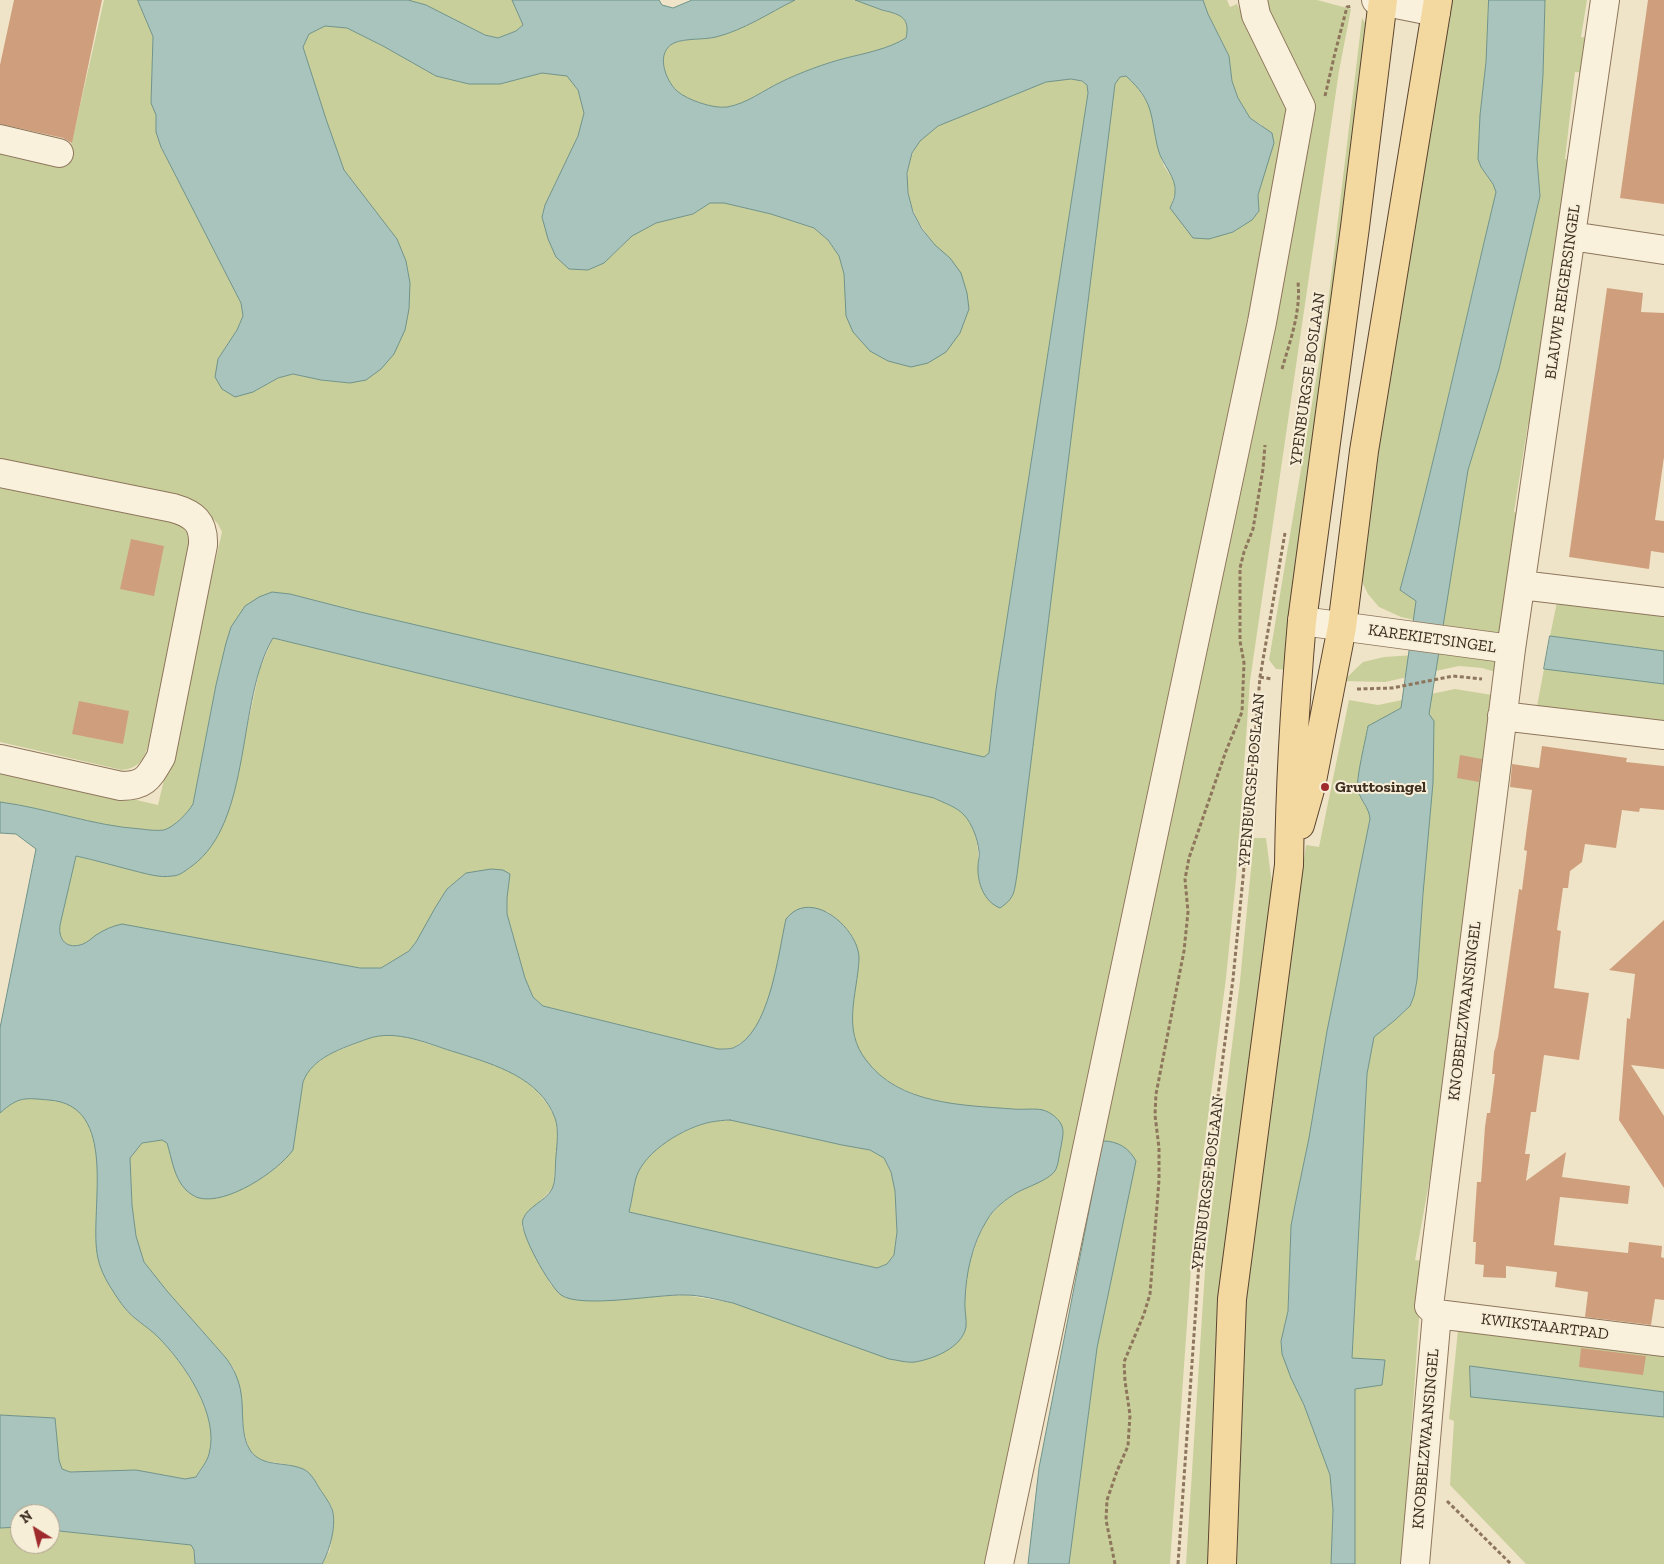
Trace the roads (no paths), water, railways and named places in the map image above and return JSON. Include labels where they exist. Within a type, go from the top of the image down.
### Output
[{"type":"main road","name":"YPENBURGSE BOSLAAN","points":[[1222,1564],[1232,1300],[1289,865],[1289,809],[1302,621],[1355,226],[1371,1]]},
{"type":"main road","name":"YPENBURGSE BOSLAAN","points":[[1289,865],[1310,791],[1342,626],[1364,451],[1437,6]]},
{"type":"street","points":[[999,1564],[1262,322],[1301,107],[1256,15],[1253,0]]},
{"type":"street","name":"BLAUWE REIGERSINGEL","points":[[1521,585],[1605,0]]},
{"type":"street","points":[[1371,1],[1437,6]]},
{"type":"street","points":[[0,140],[59,153]]},
{"type":"street","points":[[1571,236],[1664,250]]},
{"type":"street","points":[[0,473],[186,512],[197,520],[204,533],[161,757],[146,780],[134,786],[121,786],[0,759]]},
{"type":"street","points":[[1511,649],[1521,585],[1664,602]]},
{"type":"street","name":"KAREKIETSINGEL","points":[[1302,621],[1511,649],[1502,716]]},
{"type":"street","points":[[1502,716],[1664,735]]},
{"type":"street","name":"KNOBBELZWAANSINGEL","points":[[1415,1564],[1433,1310],[1502,716]]},
{"type":"street","name":"KWIKSTAARTPAD","points":[[1433,1310],[1664,1342]]},
{"type":"water","points":[[138,0],[408,0],[426,5],[485,35],[498,38],[516,31],[523,25],[512,0],[659,0],[662,5],[673,8],[692,0],[795,0],[746,26],[726,34],[711,38],[678,41],[668,47],[663,59],[664,66],[669,80],[677,91],[694,101],[727,107],[741,103],[813,68],[884,48],[906,38],[907,25],[902,17],[855,0],[1203,0],[1229,56],[1232,81],[1238,98],[1250,118],[1272,133],[1274,143],[1258,195],[1259,211],[1252,220],[1233,232],[1209,239],[1193,238],[1170,208],[1174,197],[1174,182],[1160,155],[1147,102],[1126,76],[1120,77],[1115,84],[1017,875],[1013,894],[1009,901],[1000,908],[994,905],[986,896],[980,885],[978,847],[970,822],[958,810],[934,798],[273,638],[261,664],[253,693],[235,790],[225,820],[211,846],[185,871],[178,875],[167,876],[158,876],[76,856],[60,925],[62,939],[72,946],[83,944],[105,930],[122,924],[360,968],[381,968],[409,951],[447,889],[466,873],[491,869],[503,870],[510,874],[507,914],[525,978],[533,997],[543,1006],[718,1049],[728,1049],[746,1040],[764,1010],[775,971],[786,919],[793,912],[801,908],[809,907],[826,912],[840,922],[856,944],[859,960],[853,1012],[854,1036],[866,1060],[880,1075],[896,1086],[933,1100],[974,1106],[1043,1110],[1056,1117],[1063,1129],[1057,1167],[1054,1173],[1004,1201],[993,1212],[982,1229],[968,1269],[965,1303],[966,1327],[959,1341],[953,1347],[930,1358],[905,1362],[889,1359],[733,1303],[709,1298],[673,1295],[585,1301],[561,1295],[536,1258],[525,1235],[523,1225],[525,1214],[546,1197],[552,1189],[554,1182],[557,1127],[548,1104],[528,1083],[501,1068],[402,1036],[378,1036],[329,1054],[313,1066],[303,1082],[293,1150],[286,1159],[264,1177],[237,1192],[210,1199],[192,1195],[179,1180],[167,1143],[162,1140],[142,1143],[130,1158],[132,1205],[136,1236],[144,1262],[231,1366],[240,1388],[245,1437],[250,1450],[255,1456],[267,1462],[305,1470],[313,1478],[332,1509],[333,1529],[328,1552],[322,1564],[195,1564],[194,1550],[191,1545],[60,1531],[60,1504],[10,1504],[10,1528],[0,1528],[0,1415],[55,1418],[59,1460],[62,1469],[70,1472],[136,1470],[185,1479],[196,1477],[208,1457],[211,1439],[205,1407],[188,1375],[158,1337],[124,1307],[107,1282],[101,1268],[97,1253],[96,1233],[97,1161],[93,1138],[85,1120],[71,1106],[41,1099],[23,1099],[0,1113],[0,1028],[36,849],[16,834],[0,833],[0,802],[123,827],[164,830],[176,823],[193,804],[216,685],[231,627],[245,606],[259,597],[272,592],[290,594],[984,757],[989,753],[996,690],[1088,93],[1087,85],[1082,81],[1071,79],[1046,82],[938,126],[920,141],[912,153],[907,173],[908,193],[913,212],[922,229],[935,245],[950,258],[961,273],[967,293],[969,309],[960,333],[946,352],[928,363],[911,367],[888,361],[870,351],[853,332],[846,316],[844,274],[839,256],[828,240],[814,228],[771,214],[724,203],[710,203],[693,214],[656,223],[632,236],[604,263],[588,270],[569,269],[556,257],[548,239],[542,217],[545,205],[578,136],[584,113],[578,90],[567,76],[542,73],[500,84],[469,84],[436,76],[347,28],[325,26],[309,34],[303,47],[344,170],[397,239],[406,261],[410,283],[409,309],[405,330],[394,354],[381,369],[366,380],[350,383],[321,380],[293,374],[278,378],[253,392],[235,397],[222,389],[215,377],[218,359],[237,330],[243,316],[241,303],[161,147],[156,132],[156,115],[151,103],[153,37]],"holes":[[[730,1120],[870,1150],[884,1158],[891,1172],[895,1191],[897,1232],[894,1255],[887,1264],[877,1268],[629,1212],[636,1178],[640,1168],[647,1159],[656,1150],[678,1135],[701,1125]]]},
{"type":"water","points":[[1489,0],[1545,0],[1543,75],[1537,159],[1540,196],[1499,369],[1468,470],[1429,714],[1434,721],[1433,783],[1417,980],[1414,996],[1410,1006],[1374,1037],[1367,1074],[1352,1358],[1385,1360],[1382,1385],[1355,1389],[1355,1564],[1331,1564],[1333,1510],[1330,1475],[1304,1405],[1282,1354],[1281,1341],[1288,1311],[1291,1226],[1309,1138],[1327,1031],[1370,819],[1357,785],[1361,760],[1368,726],[1401,708],[1416,601],[1400,590],[1438,441],[1496,192],[1478,159]]},
{"type":"water","points":[[1550,636],[1664,651],[1664,684],[1544,669]]},
{"type":"water","points":[[1103,1141],[1114,1142],[1123,1146],[1136,1161],[1097,1348],[1069,1564],[1028,1564],[1039,1468]]},
{"type":"water","points":[[1470,1366],[1664,1392],[1664,1417],[1471,1397]]},
{"type":"place","name":"Gruttosingel","points":[[1325,787]]}]
